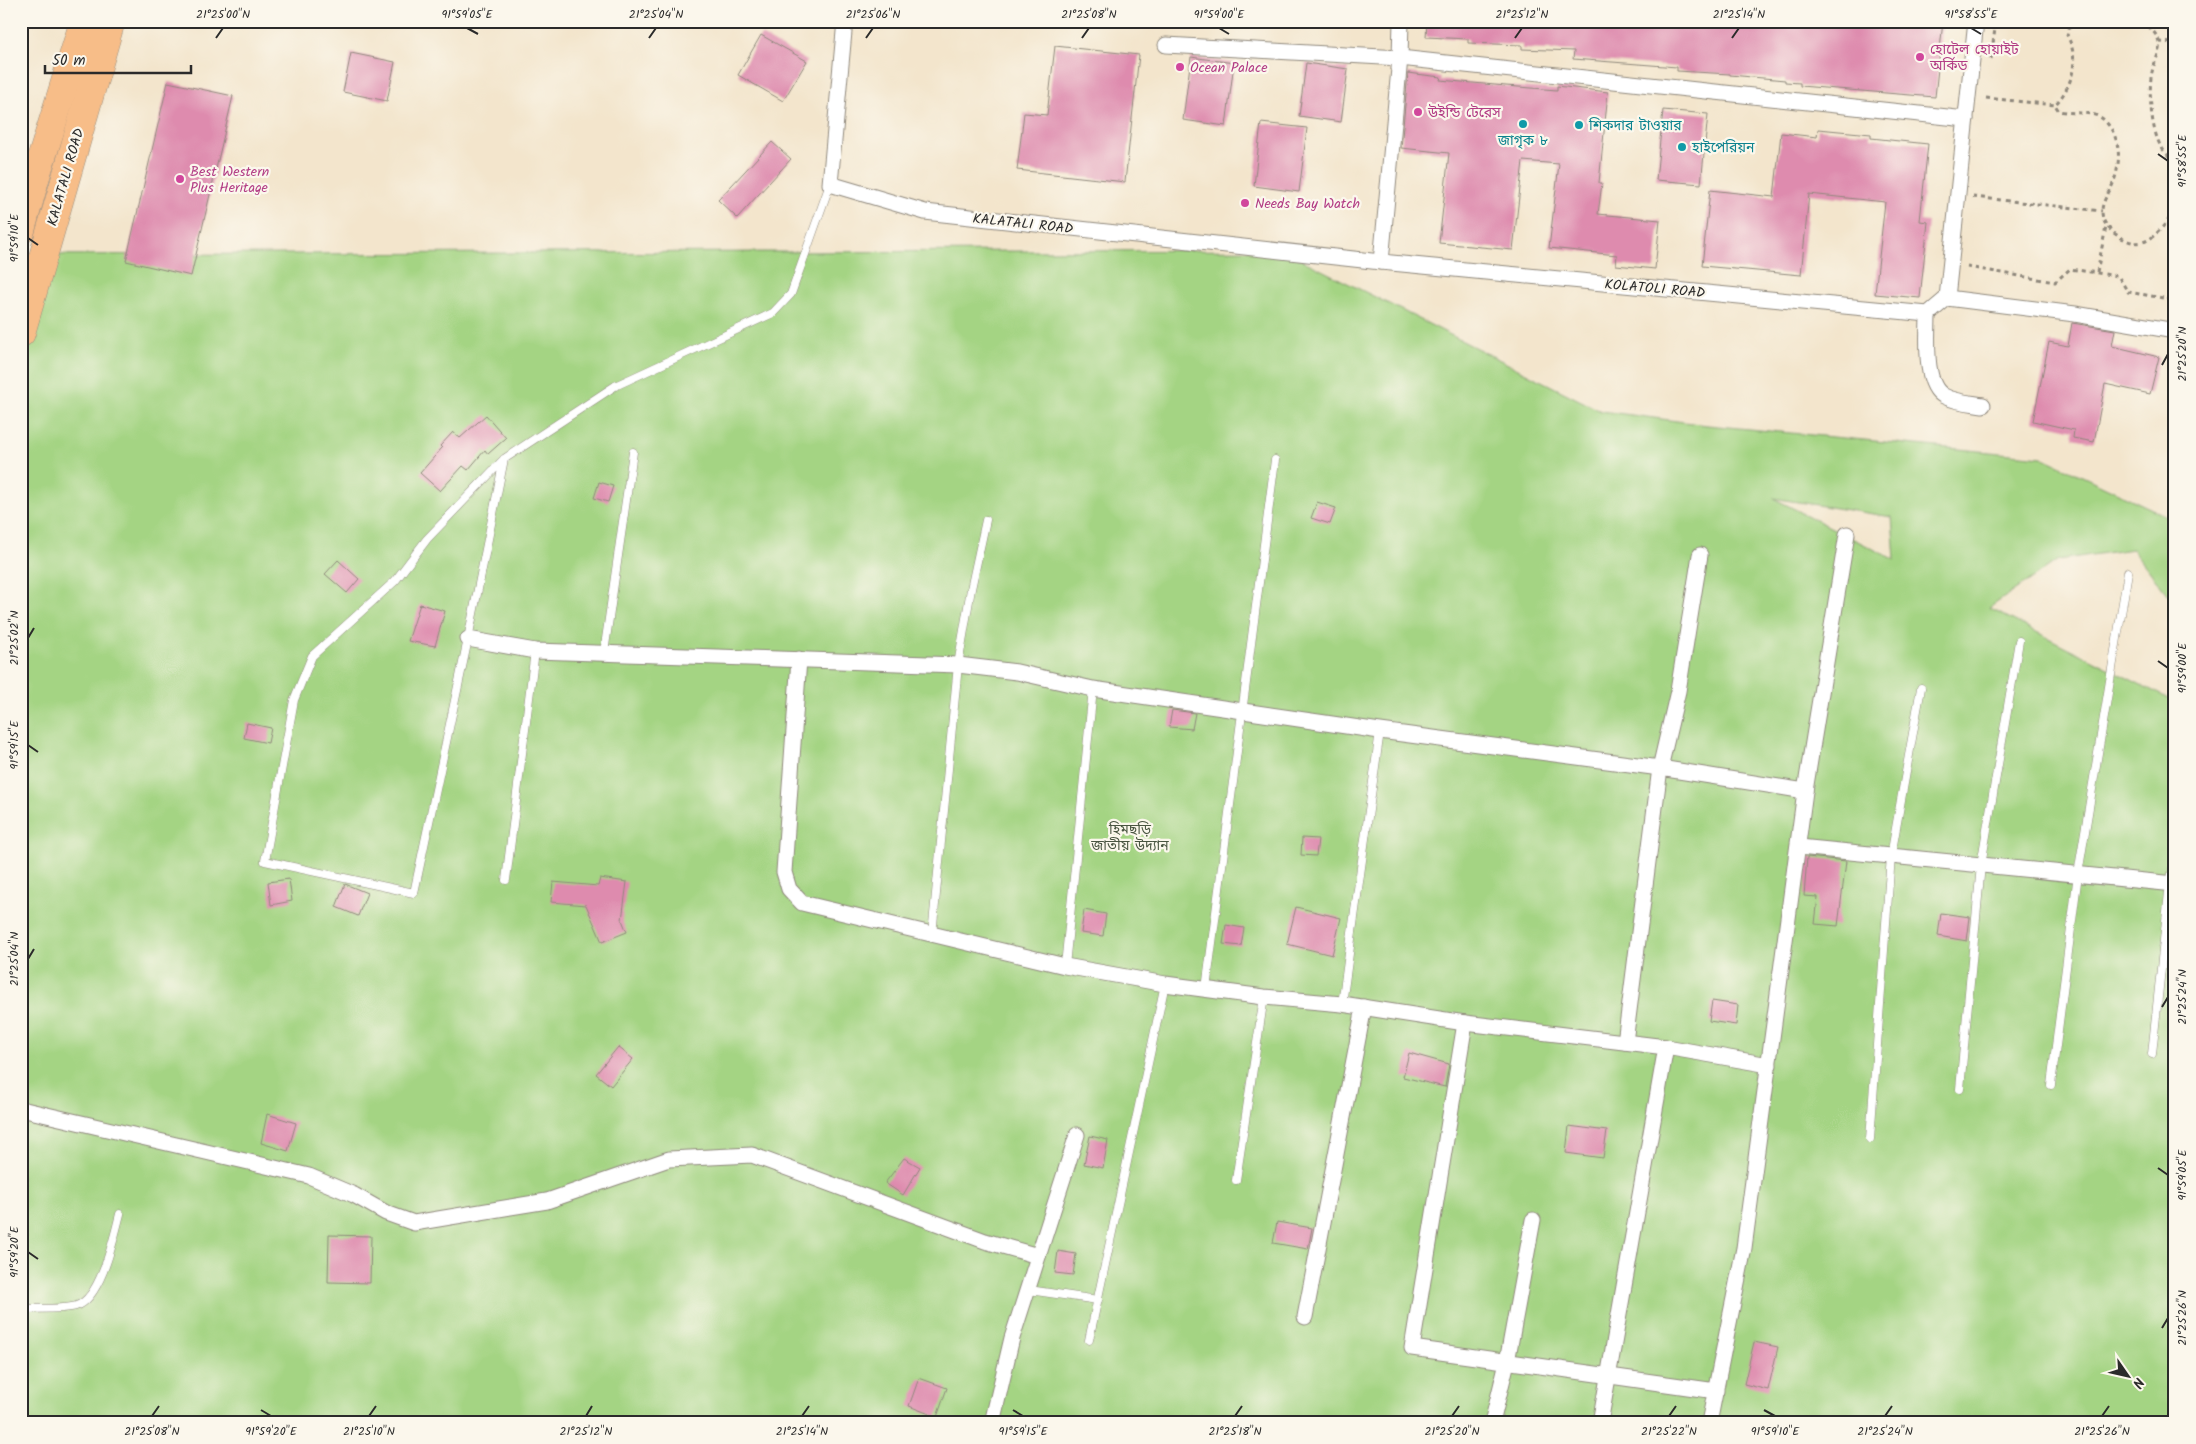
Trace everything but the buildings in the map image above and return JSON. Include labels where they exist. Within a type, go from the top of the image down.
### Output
[{"type":"highway","name":"KALATALI ROAD","points":[[21,230],[84,21]]},
{"type":"highway","name":"KALATALI ROAD","points":[[21,333],[111,21]]},
{"type":"street","points":[[830,184],[845,21]]},
{"type":"street","points":[[1381,262],[1400,58],[1401,21]]},
{"type":"street","points":[[1976,21],[1947,298],[1928,314],[1930,372],[1934,386],[1945,397],[1983,406]]},
{"type":"street","points":[[1166,45],[1400,58],[1966,119]]},
{"type":"street","name":"KALATALI ROAD","points":[[830,184],[925,212],[1381,262]]},
{"type":"street","name":"KOLATOLI ROAD","points":[[1381,262],[1928,314]]},
{"type":"street","points":[[1947,298],[2075,314],[2175,331]]},
{"type":"street","points":[[1709,1423],[1744,1248],[1805,791],[1847,534]]},
{"type":"street","points":[[1625,1042],[1660,768],[1678,691],[1700,555]]},
{"type":"street","points":[[468,639],[536,651],[958,665],[1017,672],[1093,689],[1380,731],[1660,768],[1805,791]]},
{"type":"street","points":[[799,659],[784,872],[788,889],[802,903],[1065,966],[1165,984],[1264,998],[1342,1004],[1465,1023],[1625,1042],[1769,1064]]},
{"type":"street","points":[[1798,846],[2172,884]]},
{"type":"street","points":[[1305,1317],[1364,1007]]},
{"type":"street","points":[[1465,1023],[1412,1348],[1716,1391]]},
{"type":"street","points":[[1600,1423],[1666,1048]]},
{"type":"street","points":[[21,1109],[309,1176],[354,1195],[386,1213],[414,1223],[547,1201],[669,1159],[752,1156],[985,1241],[1038,1256]]},
{"type":"street","points":[[992,1423],[1012,1338],[1029,1290],[1077,1135]]},
{"type":"street","points":[[1492,1423],[1507,1362],[1533,1220]]},
{"type":"lane","points":[[504,459],[414,894],[265,861],[294,700],[312,656],[395,581],[427,539],[504,459],[615,386],[773,313],[791,294],[830,184]]},
{"type":"lane","points":[[604,653],[633,452]]},
{"type":"lane","points":[[1206,990],[1276,460]]},
{"type":"lane","points":[[932,935],[958,665],[986,520]]},
{"type":"lane","points":[[2051,1084],[2078,874],[2128,572]]},
{"type":"lane","points":[[1960,1089],[1981,864],[2019,641]]},
{"type":"lane","points":[[506,880],[536,651]]},
{"type":"lane","points":[[1870,1138],[1891,856],[1921,688]]},
{"type":"lane","points":[[1065,966],[1093,689]]},
{"type":"lane","points":[[1342,1004],[1380,731]]},
{"type":"lane","points":[[2152,1054],[2175,860]]},
{"type":"lane","points":[[1089,1340],[1165,984]]},
{"type":"lane","points":[[1236,1180],[1264,998]]},
{"type":"lane","points":[[21,1308],[77,1306],[92,1293],[106,1266],[120,1214]]},
{"type":"lane","points":[[1029,1290],[1098,1300]]},
{"type":"path","points":[[1991,60],[1996,21]]},
{"type":"path","points":[[2055,105],[2072,81],[2074,56],[2072,45],[2067,35],[2070,25],[2077,21]]},
{"type":"path","points":[[2142,21],[2152,29],[2159,42],[2158,58],[2152,71],[2151,88],[2154,129],[2161,147],[2175,162]]},
{"type":"path","points":[[2159,42],[2175,43]]},
{"type":"path","points":[[1985,108],[1988,89]]},
{"type":"path","points":[[1986,98],[2055,105],[2060,111],[2094,114],[2105,120],[2111,128],[2119,154],[2118,168],[2103,204],[2102,211],[2106,226],[2096,272]]},
{"type":"path","points":[[1971,207],[1974,187]]},
{"type":"path","points":[[1972,197],[2102,211]]},
{"type":"path","points":[[2106,226],[2128,242],[2140,244],[2150,238],[2175,212]]},
{"type":"path","points":[[1965,266],[2055,282],[2070,268],[2096,272],[2118,276],[2128,292],[2175,300]]},
{"type":"green space","name":"হিমছড়ি জাতীয় উদ্যান","points":[[1282,250],[1601,411],[1707,425],[2042,457],[2175,520],[2175,604],[2132,549],[2058,560],[1989,608],[2175,702],[2175,1423],[21,1423],[21,255]],"holes":[[[1773,498],[1892,517],[1895,560]]]},
{"type":"place","name":"হোটেল হোয়াইট অর্কিড","points":[[1920,57]]},
{"type":"place","name":"Ocean Palace","points":[[1180,67]]},
{"type":"place","name":"উইন্ডি টেরেস","points":[[1418,112]]},
{"type":"place","name":"জাগৃক ৮","points":[[1523,124]]},
{"type":"place","name":"শিকদার টাওয়ার","points":[[1579,125]]},
{"type":"place","name":"হাইপেরিয়ন","points":[[1682,147]]},
{"type":"place","name":"Best Western Plus Heritage","points":[[180,179]]},
{"type":"place","name":"Needs Bay Watch","points":[[1245,203]]}]
